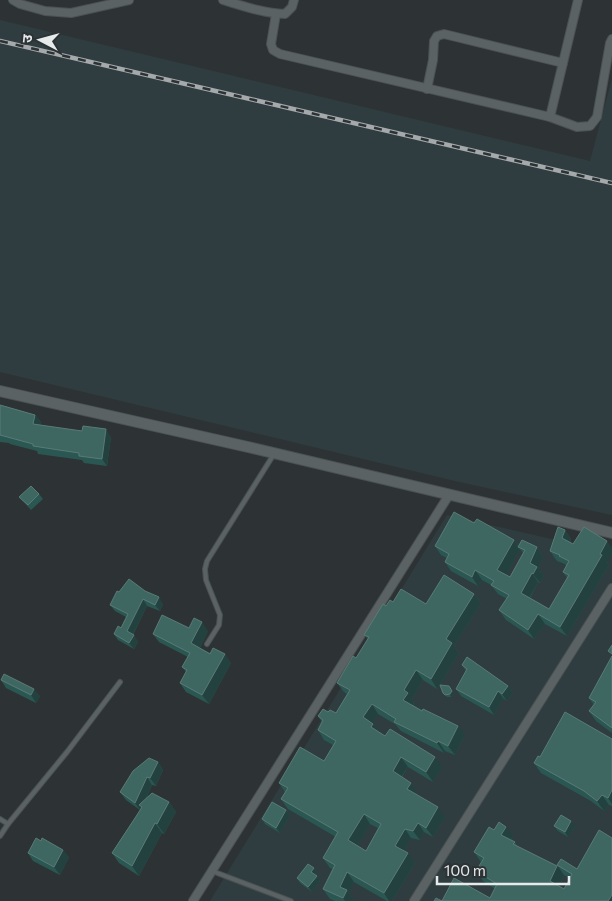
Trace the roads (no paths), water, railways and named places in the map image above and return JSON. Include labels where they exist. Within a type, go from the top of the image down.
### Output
[{"type":"street","points":[[13,0],[20,4],[45,11],[71,13],[129,0]]},
{"type":"street","points":[[222,0],[276,14],[285,14],[292,7],[294,0]]},
{"type":"street","points":[[550,117],[578,0]]},
{"type":"street","points":[[276,14],[271,44],[273,50],[280,54],[550,117],[577,127],[590,126],[597,117],[612,39]]},
{"type":"street","points":[[427,89],[433,60],[434,41],[437,36],[444,34],[563,63]]},
{"type":"street","points":[[0,391],[274,453],[612,534]]},
{"type":"street","points":[[193,901],[449,494]]},
{"type":"street","points":[[414,901],[612,588]]},
{"type":"lane","points":[[207,644],[219,625],[220,614],[206,580],[205,569],[207,561],[274,453]]},
{"type":"lane","points":[[0,836],[120,682]]},
{"type":"lane","points":[[0,819],[8,824]]},
{"type":"lane","points":[[212,872],[291,901]]},
{"type":"railway","points":[[0,41],[612,183]]}]
